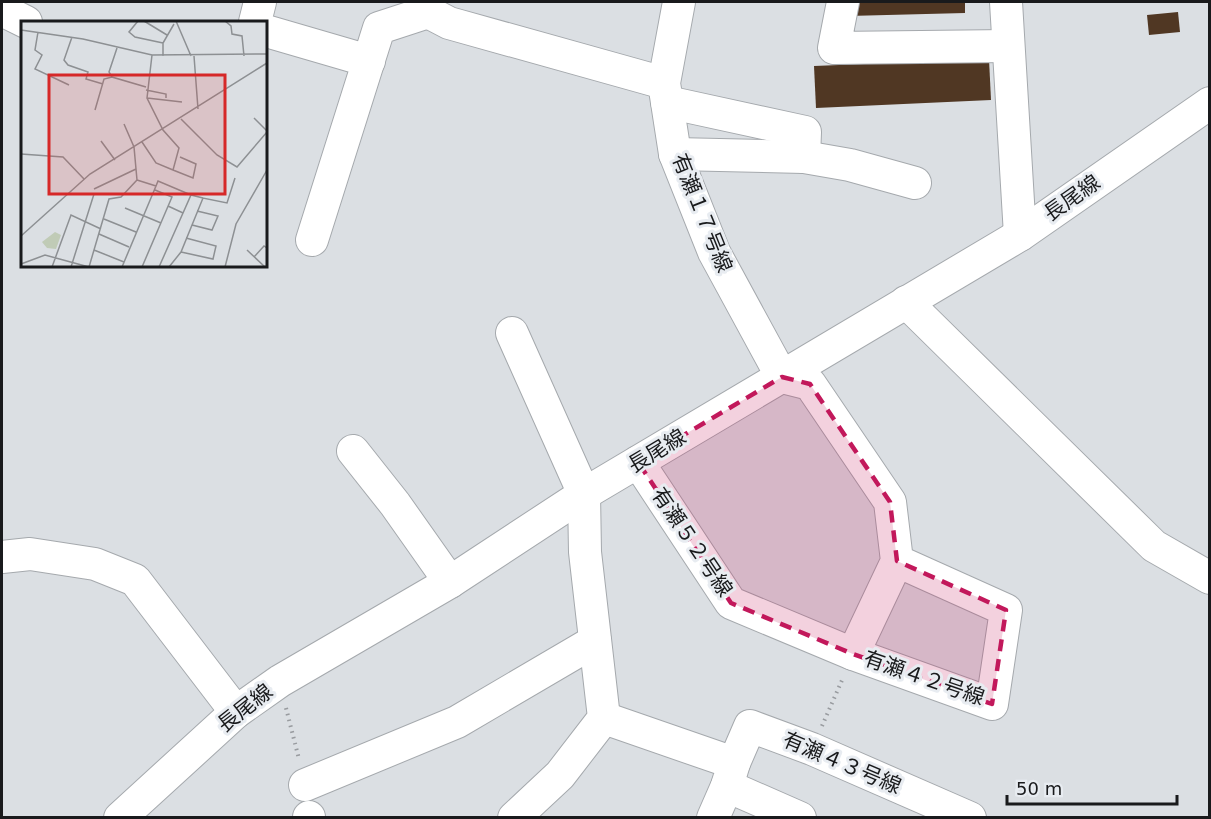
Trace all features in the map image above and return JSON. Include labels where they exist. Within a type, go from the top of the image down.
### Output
[{"type":"street","points":[[255,21],[260,2]]},
{"type":"street","name":"有瀬１７号線","points":[[679,2],[666,92],[675,154],[714,252],[782,376]]},
{"type":"street","points":[[843,2],[834,48],[1008,46]]},
{"type":"street","points":[[1006,2],[1020,234]]},
{"type":"street","points":[[312,240],[379,28],[425,7],[449,23],[666,92],[805,132],[804,157]]},
{"type":"street","points":[[2,10],[24,21]]},
{"type":"street","points":[[267,31],[369,61]]},
{"type":"street","name":"長尾線","points":[[120,818],[236,712],[280,681],[450,582],[584,494],[1020,234],[1209,103]]},
{"type":"street","points":[[675,154],[804,157],[850,165],[915,183]]},
{"type":"street","points":[[906,302],[1154,546],[1209,578]]},
{"type":"street","points":[[512,333],[584,494],[585,552],[604,718],[560,775],[514,818]]},
{"type":"street","points":[[782,376],[810,384],[890,502],[897,561]]},
{"type":"street","points":[[353,451],[395,504],[450,582]]},
{"type":"street","name":"有瀬５２号線","points":[[638,462],[731,603],[853,654]]},
{"type":"street","points":[[2,557],[30,554],[95,564],[135,580],[236,712]]},
{"type":"street","name":"有瀬４２号線","points":[[897,561],[1006,610],[992,704],[853,654],[897,561]]},
{"type":"street","points":[[305,785],[457,722],[595,641]]},
{"type":"street","points":[[604,718],[730,775],[800,818]]},
{"type":"street","name":"有瀬４３号線","points":[[730,775],[750,726],[812,749],[970,818]]},
{"type":"street","points":[[713,818],[730,775]]},
{"type":"path","points":[[812,749],[853,654]]},
{"type":"path","points":[[280,681],[305,785]]},
{"type":"highlighted area","points":[[782,377],[810,384],[890,502],[897,561],[1006,610],[992,704],[853,654],[731,603],[638,462]]},
{"type":"building","points":[[848,2],[965,2],[965,13],[848,16]]},
{"type":"building","points":[[1178,12],[1180,32],[1149,35],[1147,15]]},
{"type":"building","points":[[989,59],[991,100],[816,108],[814,66]]}]
